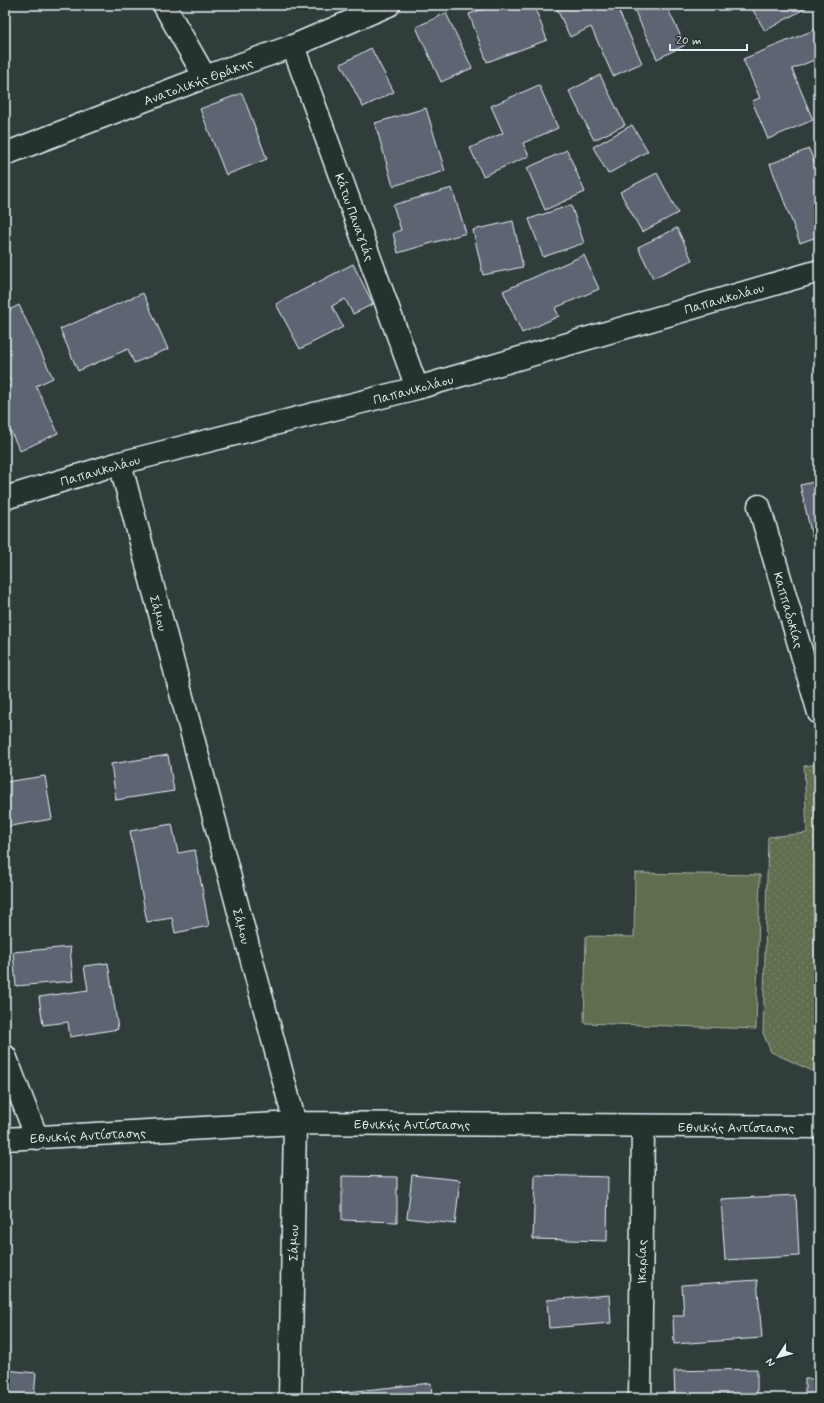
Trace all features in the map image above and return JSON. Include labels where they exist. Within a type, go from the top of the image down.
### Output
[{"type":"street","points":[[164,5],[205,77]]},
{"type":"street","name":"Ανατολικής Θράκης","points":[[5,154],[205,77],[293,46],[389,5]]},
{"type":"street","name":"Κάτω Παναγιάς","points":[[293,46],[417,388]]},
{"type":"street","name":"Παπανικολάου","points":[[5,498],[120,464],[417,388],[819,271]]},
{"type":"street","name":"Σάμου","points":[[120,464],[295,1123],[290,1398]]},
{"type":"street","name":"Καππαδοκίας","points":[[759,506],[819,713]]},
{"type":"street","points":[[5,1056],[37,1138]]},
{"type":"street","name":"Εθνικής Αντίστασης","points":[[5,1140],[295,1123],[819,1127]]},
{"type":"street","name":"Ικαρίας","points":[[640,1398],[643,1126]]},
{"type":"green space","points":[[819,764],[819,1074],[771,1052],[763,1033],[768,837],[807,833],[804,766]]},
{"type":"green space","points":[[635,873],[760,875],[756,1029],[584,1023],[586,936],[634,937]]},
{"type":"building","points":[[495,5],[534,5],[547,40],[487,62],[469,14]]},
{"type":"building","points":[[555,5],[616,5],[642,63],[613,76],[591,27],[570,37]]},
{"type":"building","points":[[632,5],[666,5],[685,45],[657,59]]},
{"type":"building","points":[[750,5],[811,5],[765,31]]},
{"type":"building","points":[[446,13],[472,68],[441,82],[416,27]]},
{"type":"building","points":[[819,28],[819,58],[792,69],[813,120],[768,139],[752,101],[760,98],[743,59]]},
{"type":"building","points":[[371,48],[394,92],[363,107],[341,64]]},
{"type":"building","points":[[600,75],[625,125],[594,140],[569,91]]},
{"type":"building","points":[[539,85],[558,128],[523,143],[529,156],[483,176],[470,148],[503,133],[491,106]]},
{"type":"building","points":[[242,93],[267,159],[226,175],[200,109]]},
{"type":"building","points":[[426,108],[445,171],[393,186],[375,123]]},
{"type":"building","points":[[632,125],[648,151],[608,174],[593,147]]},
{"type":"building","points":[[809,149],[819,175],[819,236],[800,243],[770,164]]},
{"type":"building","points":[[567,150],[585,192],[545,210],[527,168]]},
{"type":"building","points":[[657,173],[678,213],[642,232],[620,192]]},
{"type":"building","points":[[452,188],[466,233],[398,253],[393,233],[401,230],[393,205]]},
{"type":"building","points":[[571,205],[584,243],[543,257],[529,219]]},
{"type":"building","points":[[513,221],[523,267],[483,275],[473,230]]},
{"type":"building","points":[[677,228],[692,260],[653,278],[638,247]]},
{"type":"building","points":[[584,255],[599,289],[555,308],[559,316],[522,333],[503,291]]},
{"type":"building","points":[[353,264],[373,304],[353,314],[345,299],[332,306],[343,327],[300,349],[276,304]]},
{"type":"building","points":[[143,293],[168,349],[134,363],[128,349],[78,371],[60,329]]},
{"type":"building","points":[[19,305],[53,378],[36,386],[58,433],[20,451],[5,420],[5,388],[12,384],[5,371],[5,312]]},
{"type":"building","points":[[819,481],[819,536],[812,537],[800,485]]},
{"type":"building","points":[[168,755],[174,791],[116,800],[111,764]]},
{"type":"building","points":[[45,776],[52,819],[5,827],[5,782]]},
{"type":"building","points":[[172,824],[178,853],[195,850],[209,926],[175,933],[172,918],[147,922],[130,831]]},
{"type":"building","points":[[70,947],[73,981],[16,986],[13,952]]},
{"type":"building","points":[[108,963],[118,1029],[70,1037],[68,1022],[43,1025],[39,997],[88,990],[84,966]]},
{"type":"building","points":[[412,1175],[460,1180],[455,1224],[407,1218]]},
{"type":"building","points":[[535,1175],[608,1177],[607,1241],[533,1239]]},
{"type":"building","points":[[342,1176],[397,1177],[397,1222],[342,1220]]},
{"type":"building","points":[[796,1195],[799,1256],[725,1260],[721,1199]]},
{"type":"building","points":[[757,1280],[762,1338],[674,1344],[673,1316],[684,1316],[682,1285]]},
{"type":"building","points":[[609,1295],[611,1323],[549,1328],[547,1300]]},
{"type":"building","points":[[757,1369],[757,1395],[761,1395],[762,1398],[675,1398],[674,1371]]},
{"type":"building","points":[[5,1370],[36,1373],[34,1398],[5,1398]]},
{"type":"building","points":[[805,1379],[819,1379],[819,1398],[805,1398]]},
{"type":"building","points":[[431,1383],[432,1398],[338,1398],[337,1393]]}]
